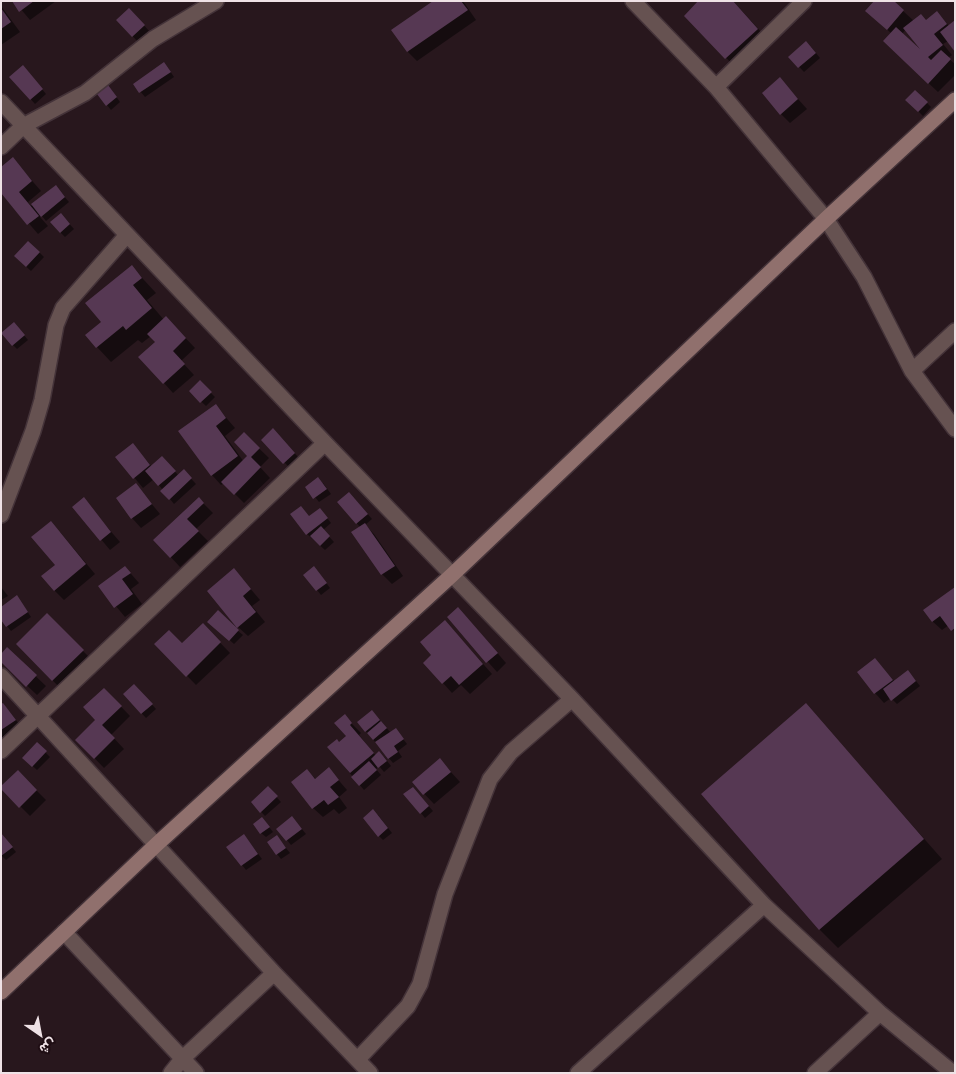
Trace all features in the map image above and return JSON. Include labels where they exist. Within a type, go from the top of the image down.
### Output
[{"type":"street","points":[[1,147],[23,126],[85,92],[153,39],[216,1]]},
{"type":"street","points":[[633,1],[716,87],[826,219],[864,277],[912,370],[955,429]]},
{"type":"street","points":[[716,87],[804,1]]},
{"type":"street","points":[[1,992],[156,844],[452,575],[826,219],[955,100]]},
{"type":"street","points":[[1,102],[324,443],[572,699],[764,905],[880,1013],[953,1073]]},
{"type":"street","points":[[1,516],[33,431],[42,400],[56,325],[63,308],[127,235]]},
{"type":"street","points":[[912,370],[955,331]]},
{"type":"street","points":[[1,751],[324,443]]},
{"type":"street","points":[[1,676],[39,715],[274,973],[370,1073]]},
{"type":"street","points":[[358,1059],[408,1006],[420,984],[445,894],[490,779],[511,752],[572,699]]},
{"type":"street","points":[[578,1073],[764,905]]},
{"type":"street","points":[[64,932],[196,1073]]},
{"type":"street","points":[[171,1073],[183,1058],[274,973]]},
{"type":"street","points":[[815,1073],[880,1013]]},
{"type":"street","points":[[926,1051],[955,1060]]},
{"type":"building","points":[[12,1],[34,1],[19,12]]},
{"type":"building","points":[[433,1],[461,1],[468,10],[407,52],[391,30]]},
{"type":"building","points":[[698,1],[733,1],[758,29],[725,59],[684,16]]},
{"type":"building","points":[[874,1],[894,1],[904,10],[887,30],[865,11]]},
{"type":"building","points":[[1,8],[11,22],[1,29]]},
{"type":"building","points":[[129,8],[145,25],[132,37],[116,20]]},
{"type":"building","points":[[937,11],[947,24],[934,34],[943,45],[928,57],[931,60],[941,50],[951,59],[928,84],[883,41],[896,27],[920,49],[903,28],[921,14],[926,20]]},
{"type":"building","points":[[955,20],[955,52],[940,32]]},
{"type":"building","points":[[806,41],[816,53],[798,68],[788,57]]},
{"type":"building","points":[[164,62],[171,72],[139,93],[133,84]]},
{"type":"building","points":[[23,65],[43,89],[30,100],[9,77]]},
{"type":"building","points":[[780,77],[798,99],[780,115],[762,93]]},
{"type":"building","points":[[108,85],[117,97],[106,106],[97,94]]},
{"type":"building","points":[[915,90],[928,102],[918,112],[905,100]]},
{"type":"building","points":[[13,157],[32,181],[19,192],[39,216],[27,225],[1,193],[1,167]]},
{"type":"building","points":[[56,185],[65,197],[41,217],[31,204]]},
{"type":"building","points":[[61,213],[70,224],[60,233],[50,222]]},
{"type":"building","points":[[28,241],[40,252],[26,267],[14,256]]},
{"type":"building","points":[[132,265],[142,278],[133,285],[152,308],[126,330],[123,326],[96,348],[85,335],[101,322],[85,303]]},
{"type":"building","points":[[166,316],[186,338],[173,351],[185,364],[163,384],[138,357],[155,342],[147,334]]},
{"type":"building","points":[[14,322],[25,335],[12,346],[1,333]]},
{"type":"building","points":[[200,380],[212,392],[200,403],[189,391]]},
{"type":"building","points":[[216,404],[226,418],[216,426],[238,456],[211,476],[178,431]]},
{"type":"building","points":[[273,428],[295,453],[283,464],[261,440]]},
{"type":"building","points":[[244,432],[260,448],[251,457],[261,467],[234,495],[221,482],[247,456],[234,442]]},
{"type":"building","points":[[133,443],[150,465],[133,479],[115,457]]},
{"type":"building","points":[[162,456],[176,471],[158,486],[145,471]]},
{"type":"building","points":[[184,469],[192,478],[169,500],[160,491]]},
{"type":"building","points":[[318,477],[327,489],[313,499],[305,487]]},
{"type":"building","points":[[136,483],[152,504],[131,519],[116,498]]},
{"type":"building","points":[[349,492],[368,514],[356,524],[337,502]]},
{"type":"building","points":[[84,497],[111,532],[100,541],[72,507]]},
{"type":"building","points":[[199,497],[204,503],[187,519],[199,531],[170,558],[153,540]]},
{"type":"building","points":[[301,506],[309,516],[320,508],[328,518],[306,535],[290,514]]},
{"type":"building","points":[[51,521],[86,564],[54,591],[41,576],[55,565],[31,537]]},
{"type":"building","points":[[365,523],[395,566],[381,575],[351,532]]},
{"type":"building","points":[[321,526],[330,536],[320,546],[310,536]]},
{"type":"building","points":[[125,566],[131,573],[122,579],[133,594],[114,608],[98,586]]},
{"type":"building","points":[[314,566],[327,583],[316,591],[303,575]]},
{"type":"building","points":[[234,568],[251,589],[243,596],[256,612],[237,628],[207,591]]},
{"type":"building","points":[[955,587],[955,628],[951,631],[940,616],[932,622],[923,610]]},
{"type":"building","points":[[17,595],[28,612],[6,627],[1,620],[1,607]]},
{"type":"building","points":[[458,607],[498,653],[486,663],[447,617]]},
{"type":"building","points":[[218,610],[239,630],[229,641],[207,622]]},
{"type":"building","points":[[47,613],[84,650],[52,681],[16,644]]},
{"type":"building","points":[[445,620],[483,664],[459,685],[451,676],[442,684],[423,663],[431,655],[420,642]]},
{"type":"building","points":[[203,623],[221,642],[186,677],[154,644],[169,630],[182,643]]},
{"type":"building","points":[[7,647],[37,675],[26,687],[1,662],[1,654]]},
{"type":"building","points":[[875,658],[893,680],[874,694],[857,672]]},
{"type":"building","points":[[908,670],[916,681],[891,701],[883,689]]},
{"type":"building","points":[[134,684],[153,704],[141,714],[123,694]]},
{"type":"building","points":[[104,688],[122,706],[102,725],[115,738],[94,759],[75,740],[95,720],[83,707]]},
{"type":"building","points":[[3,703],[16,720],[1,730],[1,704]]},
{"type":"building","points":[[806,703],[924,839],[819,930],[701,794]]},
{"type":"building","points":[[372,710],[380,720],[365,732],[357,722]]},
{"type":"building","points":[[345,714],[352,723],[350,725],[374,753],[350,773],[327,747],[337,739],[339,742],[346,736],[334,723]]},
{"type":"building","points":[[381,721],[387,728],[373,740],[367,733]]},
{"type":"building","points":[[396,728],[404,739],[394,746],[398,752],[388,759],[375,742]]},
{"type":"building","points":[[37,742],[47,751],[32,767],[22,758]]},
{"type":"building","points":[[379,751],[387,761],[378,768],[371,759]]},
{"type":"building","points":[[440,758],[451,772],[423,795],[412,782]]},
{"type":"building","points":[[369,761],[377,770],[359,786],[351,777]]},
{"type":"building","points":[[329,767],[339,780],[330,787],[339,797],[328,805],[324,800],[312,809],[291,782],[307,769],[315,779]]},
{"type":"building","points":[[18,770],[37,790],[19,808],[1,789],[1,786]]},
{"type":"building","points":[[268,786],[278,796],[260,813],[251,802]]},
{"type":"building","points":[[413,787],[429,806],[420,814],[403,794]]},
{"type":"building","points":[[373,809],[388,828],[378,837],[363,818]]},
{"type":"building","points":[[292,816],[302,829],[286,841],[276,829]]},
{"type":"building","points":[[262,817],[270,827],[260,834],[253,824]]},
{"type":"building","points":[[1,833],[13,847],[1,856]]},
{"type":"building","points":[[244,834],[258,854],[241,866],[226,847]]},
{"type":"building","points":[[277,835],[286,848],[276,855],[267,842]]}]
